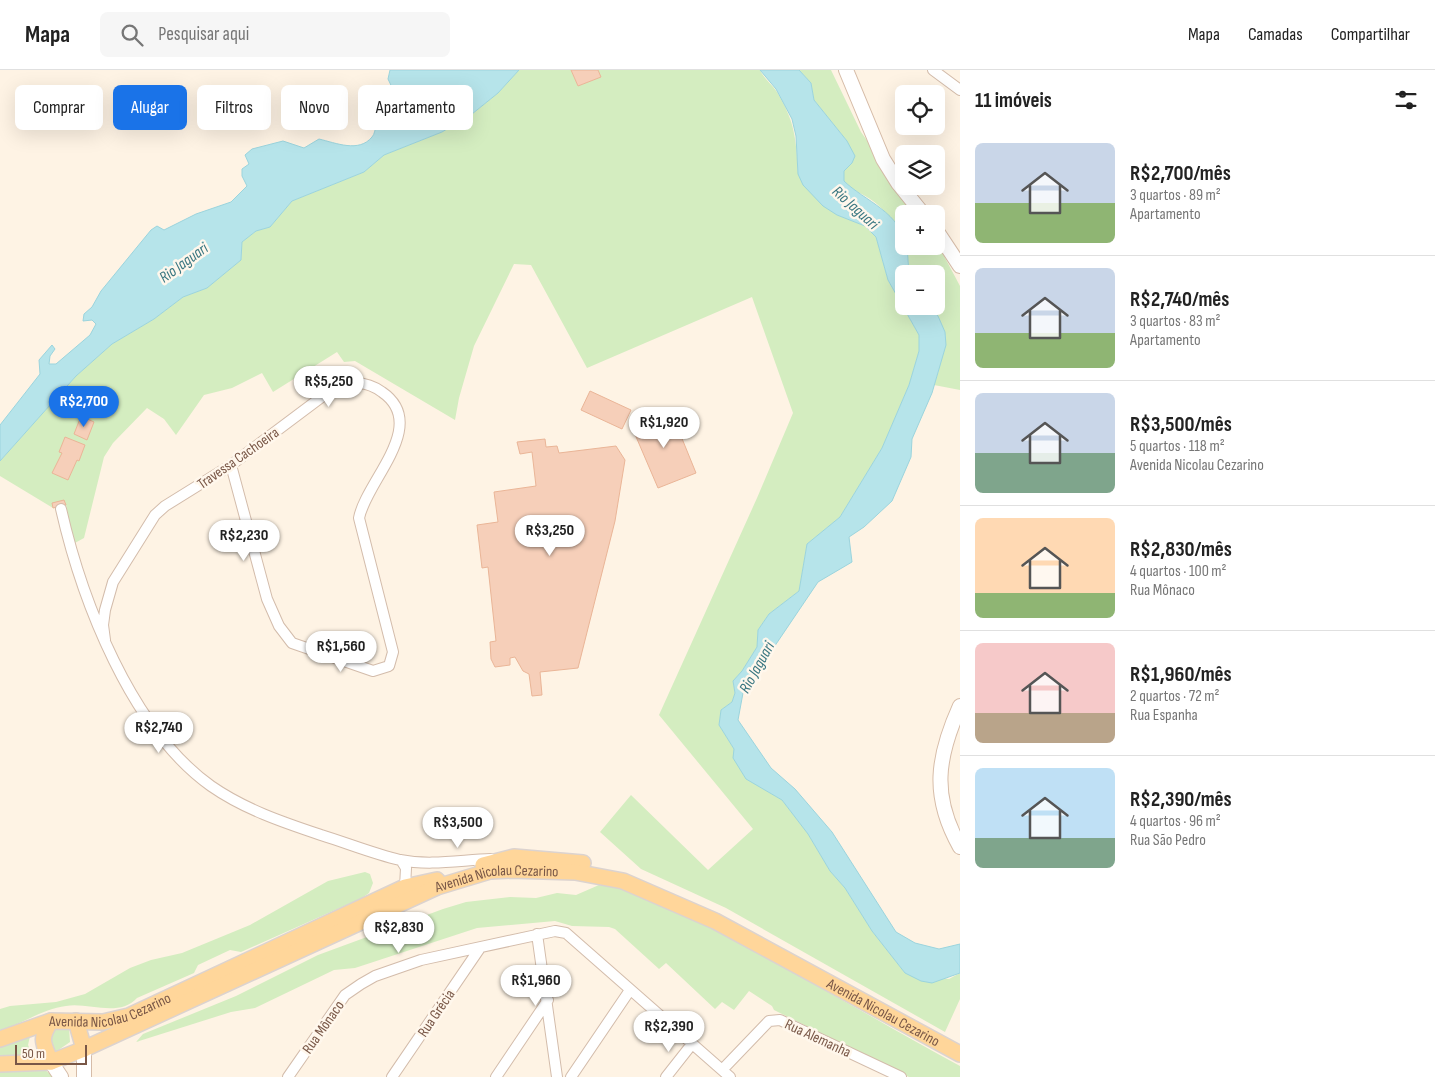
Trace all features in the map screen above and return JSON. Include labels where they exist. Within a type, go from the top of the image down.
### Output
[{"type":"main road","points":[[846,70],[883,159],[898,183],[916,205]]},
{"type":"main road","points":[[945,244],[960,266]]},
{"type":"main road","points":[[960,706],[952,724],[939,771],[939,785],[948,820],[960,847]]},
{"type":"main road","name":"Avenida Nicolau Cezarino","points":[[0,1039],[51,1021],[103,1022],[120,1020],[405,888],[447,877],[486,863],[514,858],[548,858],[622,871],[720,914],[960,1043]]},
{"type":"main road","name":"Avenida Nicolau Cezarino","points":[[0,1064],[51,1062],[84,1049],[437,887],[490,871],[540,870],[596,875],[623,881],[664,898],[715,921],[960,1054]]},
{"type":"main road","points":[[51,1021],[43,1032],[42,1041],[51,1062],[61,1077]]},
{"type":"main road","points":[[76,1021],[84,1049],[84,1077]]},
{"type":"street","points":[[933,70],[960,90]]},
{"type":"street","name":"Travessa Cachoeira","points":[[105,640],[103,624],[113,582],[147,525],[165,506],[231,465],[335,388],[348,383],[359,382],[376,387],[392,398],[398,412],[397,442],[377,482],[362,505],[359,518],[393,652],[392,661],[389,666],[373,671],[292,643],[279,626],[267,599],[231,465]]},
{"type":"street","points":[[61,508],[69,545],[86,597],[105,640],[144,716],[175,753],[210,785],[265,816],[401,860],[451,863],[514,858]]},
{"type":"street","points":[[401,860],[406,868],[405,888]]},
{"type":"street","name":"Rua Mônaco","points":[[288,1077],[346,995],[375,976],[421,960],[537,934],[555,931],[566,932],[630,990]]},
{"type":"street","points":[[537,934],[548,1000],[557,1077]]},
{"type":"street","name":"Rua Grécia","points":[[392,1077],[480,948]]},
{"type":"street","points":[[571,1077],[630,990],[726,1074]]},
{"type":"street","points":[[496,1077],[548,1000]]},
{"type":"street","name":"Rua Alemanha","points":[[726,1074],[769,1021],[774,1019],[780,1020],[901,1077]]},
{"type":"street","points":[[666,1077],[692,1044]]},
{"type":"green space","points":[[519,70],[571,70],[578,86],[600,77],[598,70],[760,70],[777,92],[788,112],[794,131],[798,173],[837,215],[865,226],[876,237],[888,280],[895,292],[895,315],[908,315],[919,335],[919,351],[909,385],[882,448],[840,517],[807,544],[799,591],[769,614],[758,630],[757,647],[742,671],[733,681],[735,693],[732,702],[721,710],[719,725],[734,749],[746,778],[782,800],[808,834],[830,871],[845,888],[872,931],[905,973],[949,979],[960,973],[960,999],[945,1032],[726,908],[641,869],[600,832],[631,795],[708,870],[753,829],[659,715],[757,498],[793,413],[752,297],[587,368],[531,265],[514,264],[474,346],[459,398],[455,420],[355,361],[344,362],[337,352],[273,392],[262,373],[232,388],[204,395],[176,435],[164,419],[147,408],[113,443],[104,457],[84,538],[73,544],[66,505],[53,508],[0,476],[0,461],[76,376],[112,344],[154,319],[183,297],[207,288],[241,260],[242,242],[256,231],[270,227],[292,201],[364,172],[384,155],[445,130],[473,130],[473,113],[498,93]]},
{"type":"green space","points":[[799,70],[831,70],[861,132],[895,180],[895,195],[906,195],[913,205],[895,205],[895,225],[869,198],[851,188],[844,181],[844,171],[852,163],[847,141],[814,100],[811,83]]},
{"type":"green space","points":[[908,255],[943,255],[960,286],[960,390],[934,385],[939,370],[938,317],[936,315],[945,315],[945,265],[908,265]]},
{"type":"green space","points":[[365,872],[370,874],[373,883],[369,893],[362,898],[241,952],[230,950],[198,965],[194,973],[137,998],[130,1004],[112,1008],[66,1006],[41,1013],[0,1030],[0,1009],[10,1006],[56,1002],[85,994],[130,968],[151,960],[182,953],[250,925],[328,881]]},
{"type":"green space","points":[[599,885],[615,887],[646,896],[749,948],[960,1066],[960,1077],[909,1077],[774,1010],[772,1006],[749,991],[734,1010],[722,1002],[715,1009],[666,963],[659,969],[615,929],[609,927],[572,926],[555,921],[477,928],[355,968],[334,970],[255,1008],[231,1012],[136,1042],[143,1034],[236,996],[318,955],[443,909],[466,902],[510,897],[536,898],[557,893],[576,895]]},
{"type":"green space","points":[[50,1025],[69,1028],[70,1042],[57,1051],[54,1051],[46,1031]]},
{"type":"green space","points":[[31,1032],[28,1045],[33,1056],[0,1055],[0,1046]]},
{"type":"green space","points":[[0,1065],[41,1066],[53,1077],[0,1077]]},
{"type":"water","points":[[390,70],[519,70],[498,93],[473,113],[473,85],[391,85],[388,79]]},
{"type":"water","name":"Rio Jaguari","points":[[760,70],[799,70],[811,83],[814,100],[847,141],[855,156],[852,163],[844,171],[844,181],[890,216],[895,222],[895,255],[908,255],[908,265],[895,265],[895,292],[888,280],[876,237],[865,226],[837,215],[823,206],[803,185],[798,174],[796,136],[792,119],[776,89]]},
{"type":"water","name":"Rio Jaguari","points":[[375,130],[445,130],[384,155],[364,172],[292,201],[270,227],[256,231],[242,242],[241,260],[207,288],[183,297],[154,319],[112,344],[76,376],[0,461],[0,425],[40,374],[39,360],[52,345],[55,349],[50,356],[49,364],[56,364],[90,335],[96,324],[92,320],[83,321],[84,314],[92,307],[101,291],[151,230],[157,226],[164,230],[196,214],[231,202],[247,186],[242,176],[242,169],[249,164],[245,155],[252,149],[283,141],[304,148],[319,139],[354,146],[367,142],[373,136]]},
{"type":"water","name":"Rio Jaguari","points":[[908,315],[937,315],[945,332],[946,345],[932,393],[912,439],[911,457],[892,501],[864,527],[849,537],[852,562],[818,582],[743,693],[738,720],[771,768],[795,789],[832,832],[896,932],[915,943],[939,949],[960,944],[960,973],[932,983],[921,981],[905,973],[872,931],[845,888],[830,871],[808,834],[782,800],[746,779],[733,758],[734,749],[719,725],[721,710],[732,702],[735,693],[733,681],[742,671],[757,647],[758,630],[769,614],[799,591],[807,544],[840,517],[882,448],[909,385],[919,351],[919,335]]},
{"type":"building","points":[[571,70],[598,70],[601,77],[578,86]]},
{"type":"building","points":[[590,391],[631,410],[622,429],[581,410]]},
{"type":"building","points":[[670,409],[696,473],[658,488],[631,425]]},
{"type":"building","points":[[81,416],[94,422],[87,440],[74,434]]},
{"type":"building","points":[[65,437],[85,445],[79,461],[77,460],[68,480],[52,473],[62,453],[59,452]]},
{"type":"building","points":[[545,439],[546,447],[557,446],[559,453],[616,446],[625,460],[615,521],[578,668],[540,672],[542,695],[532,696],[529,674],[523,671],[515,657],[510,658],[510,665],[495,667],[491,659],[490,642],[496,641],[488,567],[482,568],[477,525],[498,522],[494,492],[536,486],[532,452],[520,454],[517,442]]},
{"type":"building","points":[[64,500],[66,505],[53,508],[52,503]]}]
